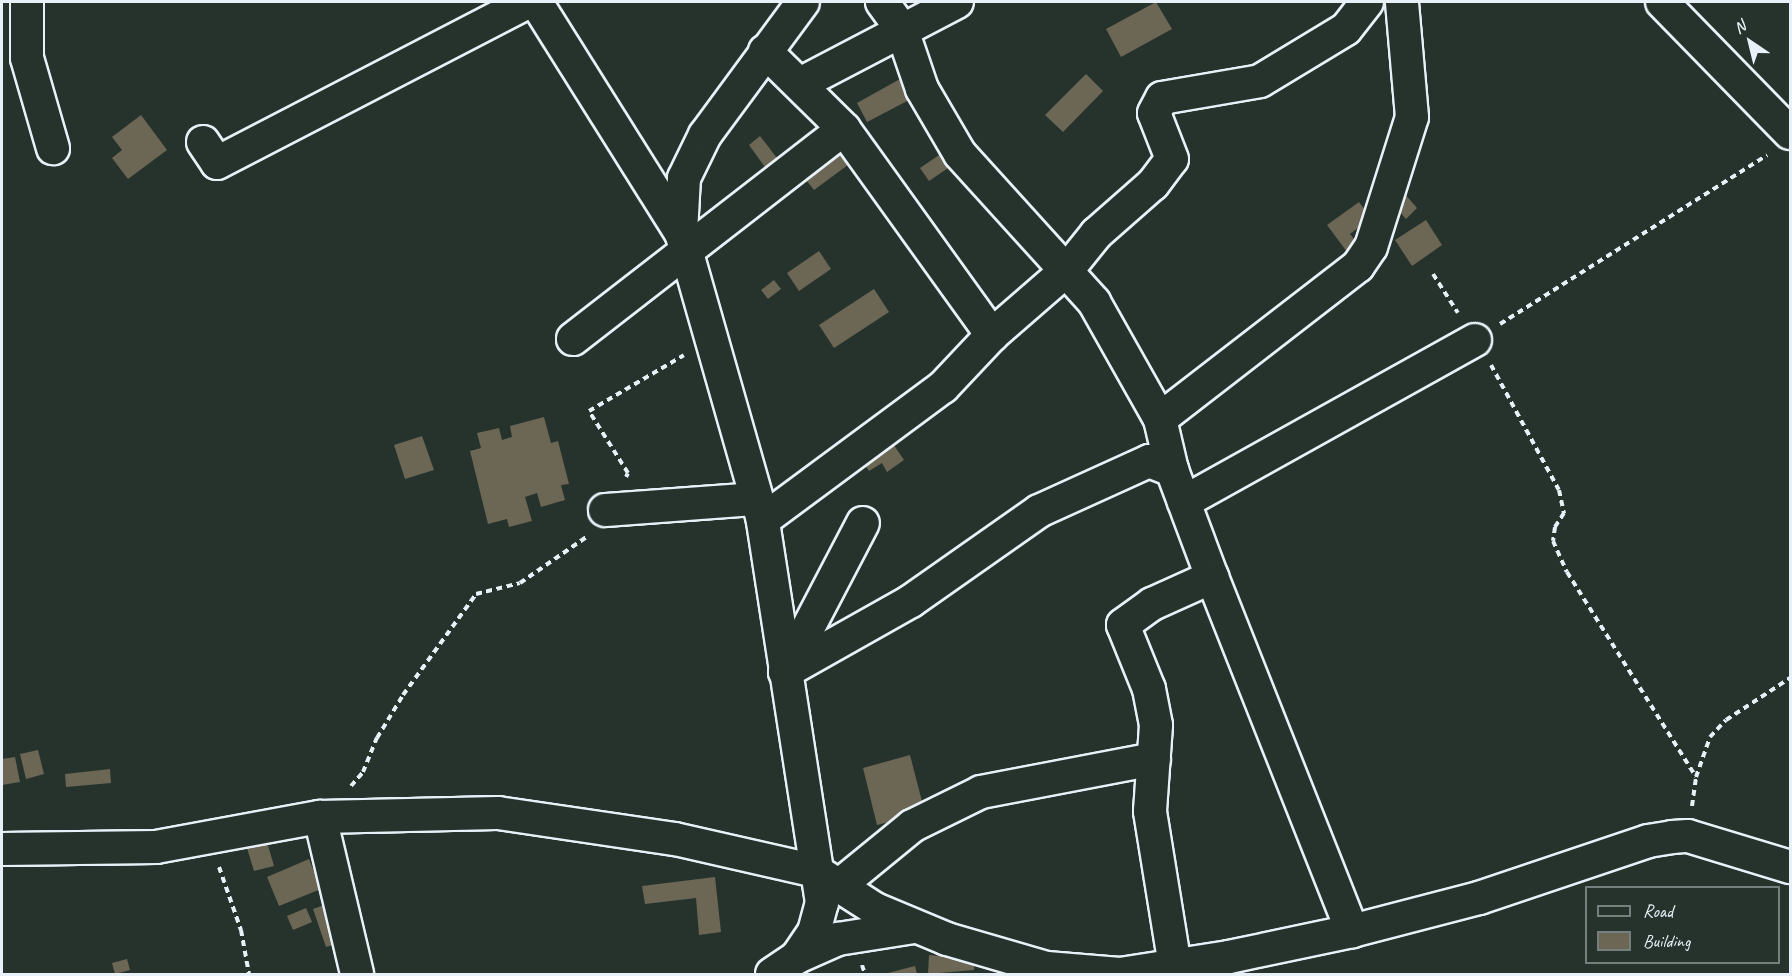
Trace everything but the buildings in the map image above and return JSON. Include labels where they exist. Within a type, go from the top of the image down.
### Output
[{"type":"street","points":[[27,2],[27,58],[53,147]]},
{"type":"street","points":[[203,142],[217,163],[528,2]]},
{"type":"street","points":[[537,2],[683,241],[713,338],[759,510],[785,672],[828,878],[814,932],[797,957]]},
{"type":"street","points":[[683,241],[684,178],[705,135],[803,2]]},
{"type":"street","points":[[882,2],[902,30],[922,89],[960,154],[993,195],[1068,270],[1094,302],[1160,419],[1172,470],[1212,577],[1352,931]]},
{"type":"street","points":[[800,84],[957,2]]},
{"type":"street","points":[[605,510],[759,510],[943,387],[992,335],[1068,270],[1096,234],[1153,184],[1172,159],[1154,113],[1162,98],[1260,81],[1346,29],[1367,2]]},
{"type":"street","points":[[1160,419],[1358,266],[1371,248],[1412,117],[1401,2]]},
{"type":"street","points":[[1662,2],[1781,143]]},
{"type":"street","points":[[765,51],[844,129],[992,335]]},
{"type":"street","points":[[573,339],[683,241],[844,129]]},
{"type":"street","points":[[1184,502],[1474,340]]},
{"type":"street","points":[[785,672],[911,601],[1039,511],[1149,461],[1172,470]]},
{"type":"street","points":[[785,672],[863,523]]},
{"type":"street","points":[[1173,970],[1150,811],[1156,725],[1149,689],[1123,625],[1152,604],[1212,577]]},
{"type":"street","points":[[828,878],[912,826],[981,792],[1154,759]]},
{"type":"street","points":[[2,849],[156,847],[320,817],[498,813],[675,839],[828,878],[875,909],[914,927],[1047,968],[1120,974],[1173,970],[1352,931],[1479,898],[1648,841],[1688,836],[1791,867]]},
{"type":"street","points":[[320,817],[357,975]]},
{"type":"street","points":[[772,975],[797,957],[838,939],[914,927]]},
{"type":"path","points":[[1474,340],[1781,143]]},
{"type":"path","points":[[1433,274],[1474,340],[1559,490],[1564,513],[1555,527],[1553,541],[1567,572],[1696,777]]},
{"type":"path","points":[[320,817],[363,772],[377,738],[403,695],[476,594],[520,583],[588,536],[628,473],[589,411],[713,338]]},
{"type":"path","points":[[1688,836],[1696,777],[1703,751],[1726,720],[1791,678]]},
{"type":"path","points":[[209,838],[241,930],[249,975]]}]
